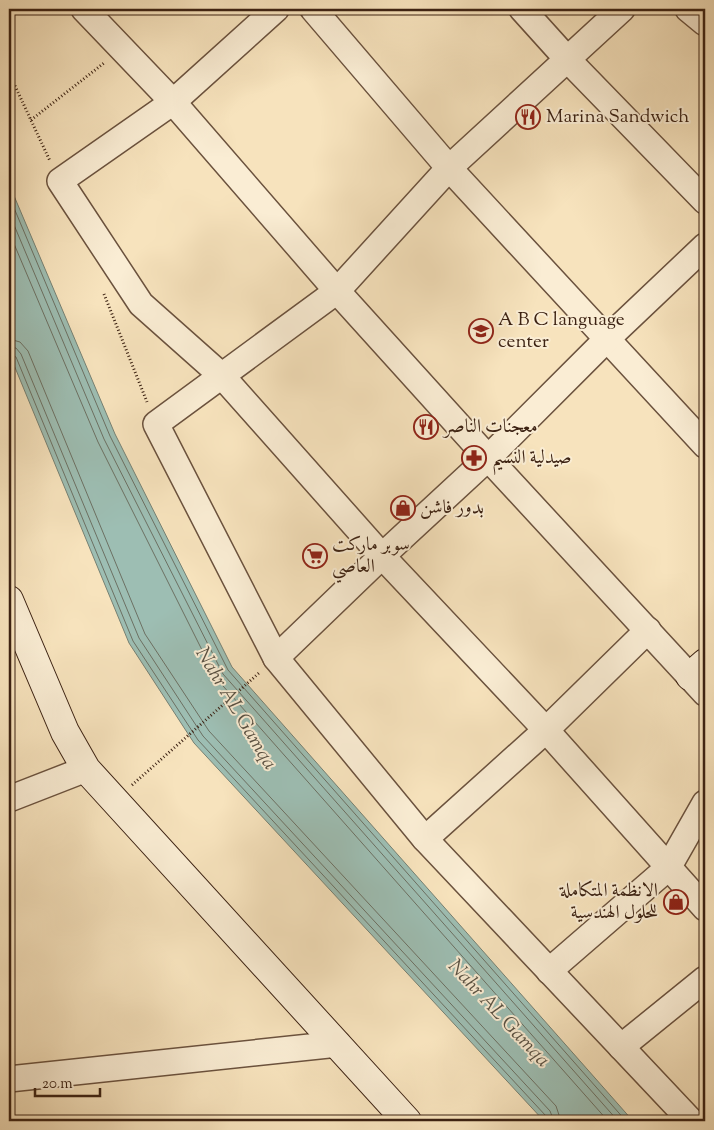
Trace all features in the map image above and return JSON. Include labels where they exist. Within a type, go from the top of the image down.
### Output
[{"type":"street","points":[[84,9],[173,102],[337,291],[488,458],[648,630],[700,677]]},
{"type":"street","points":[[276,9],[173,102],[60,181],[141,304],[222,376],[382,556],[546,730],[705,908]]},
{"type":"street","points":[[313,9],[449,168],[705,445]]},
{"type":"street","points":[[522,9],[568,60],[705,201]]},
{"type":"street","points":[[622,9],[449,168],[337,291],[156,424],[276,658],[426,839],[691,1121]]},
{"type":"street","points":[[688,9],[705,24]]},
{"type":"street","points":[[276,658],[488,458],[608,338],[705,246]]},
{"type":"street","points":[[9,600],[65,732],[86,769],[407,1121]]},
{"type":"street","points":[[426,839],[546,730],[648,630]]},
{"type":"street","points":[[9,799],[86,769]]},
{"type":"street","points":[[549,971],[668,868],[705,804]]},
{"type":"street","points":[[621,1047],[705,979]]},
{"type":"street","points":[[9,1079],[338,1044]]},
{"type":"path","points":[[31,120],[122,49]]},
{"type":"path","points":[[114,801],[276,658]]},
{"type":"water","name":"Nahr AL Gamqa","points":[[9,184],[115,434],[232,667],[633,1121],[544,1121],[194,743],[129,643],[9,353]]},
{"type":"place","name":"Marina Sandwich","points":[[528,117]]},
{"type":"place","name":"A B C language center","points":[[481,331]]},
{"type":"place","name":"معجنات الناصر","points":[[426,427]]},
{"type":"place","name":"صيدلية النسيم","points":[[474,458]]},
{"type":"place","name":"بدور فاشن","points":[[403,508]]},
{"type":"place","name":"سوبر ماركت العاصي","points":[[315,556]]},
{"type":"place","name":"الانظمة المتكاملة للحلول الهندسية","points":[[676,902]]}]
